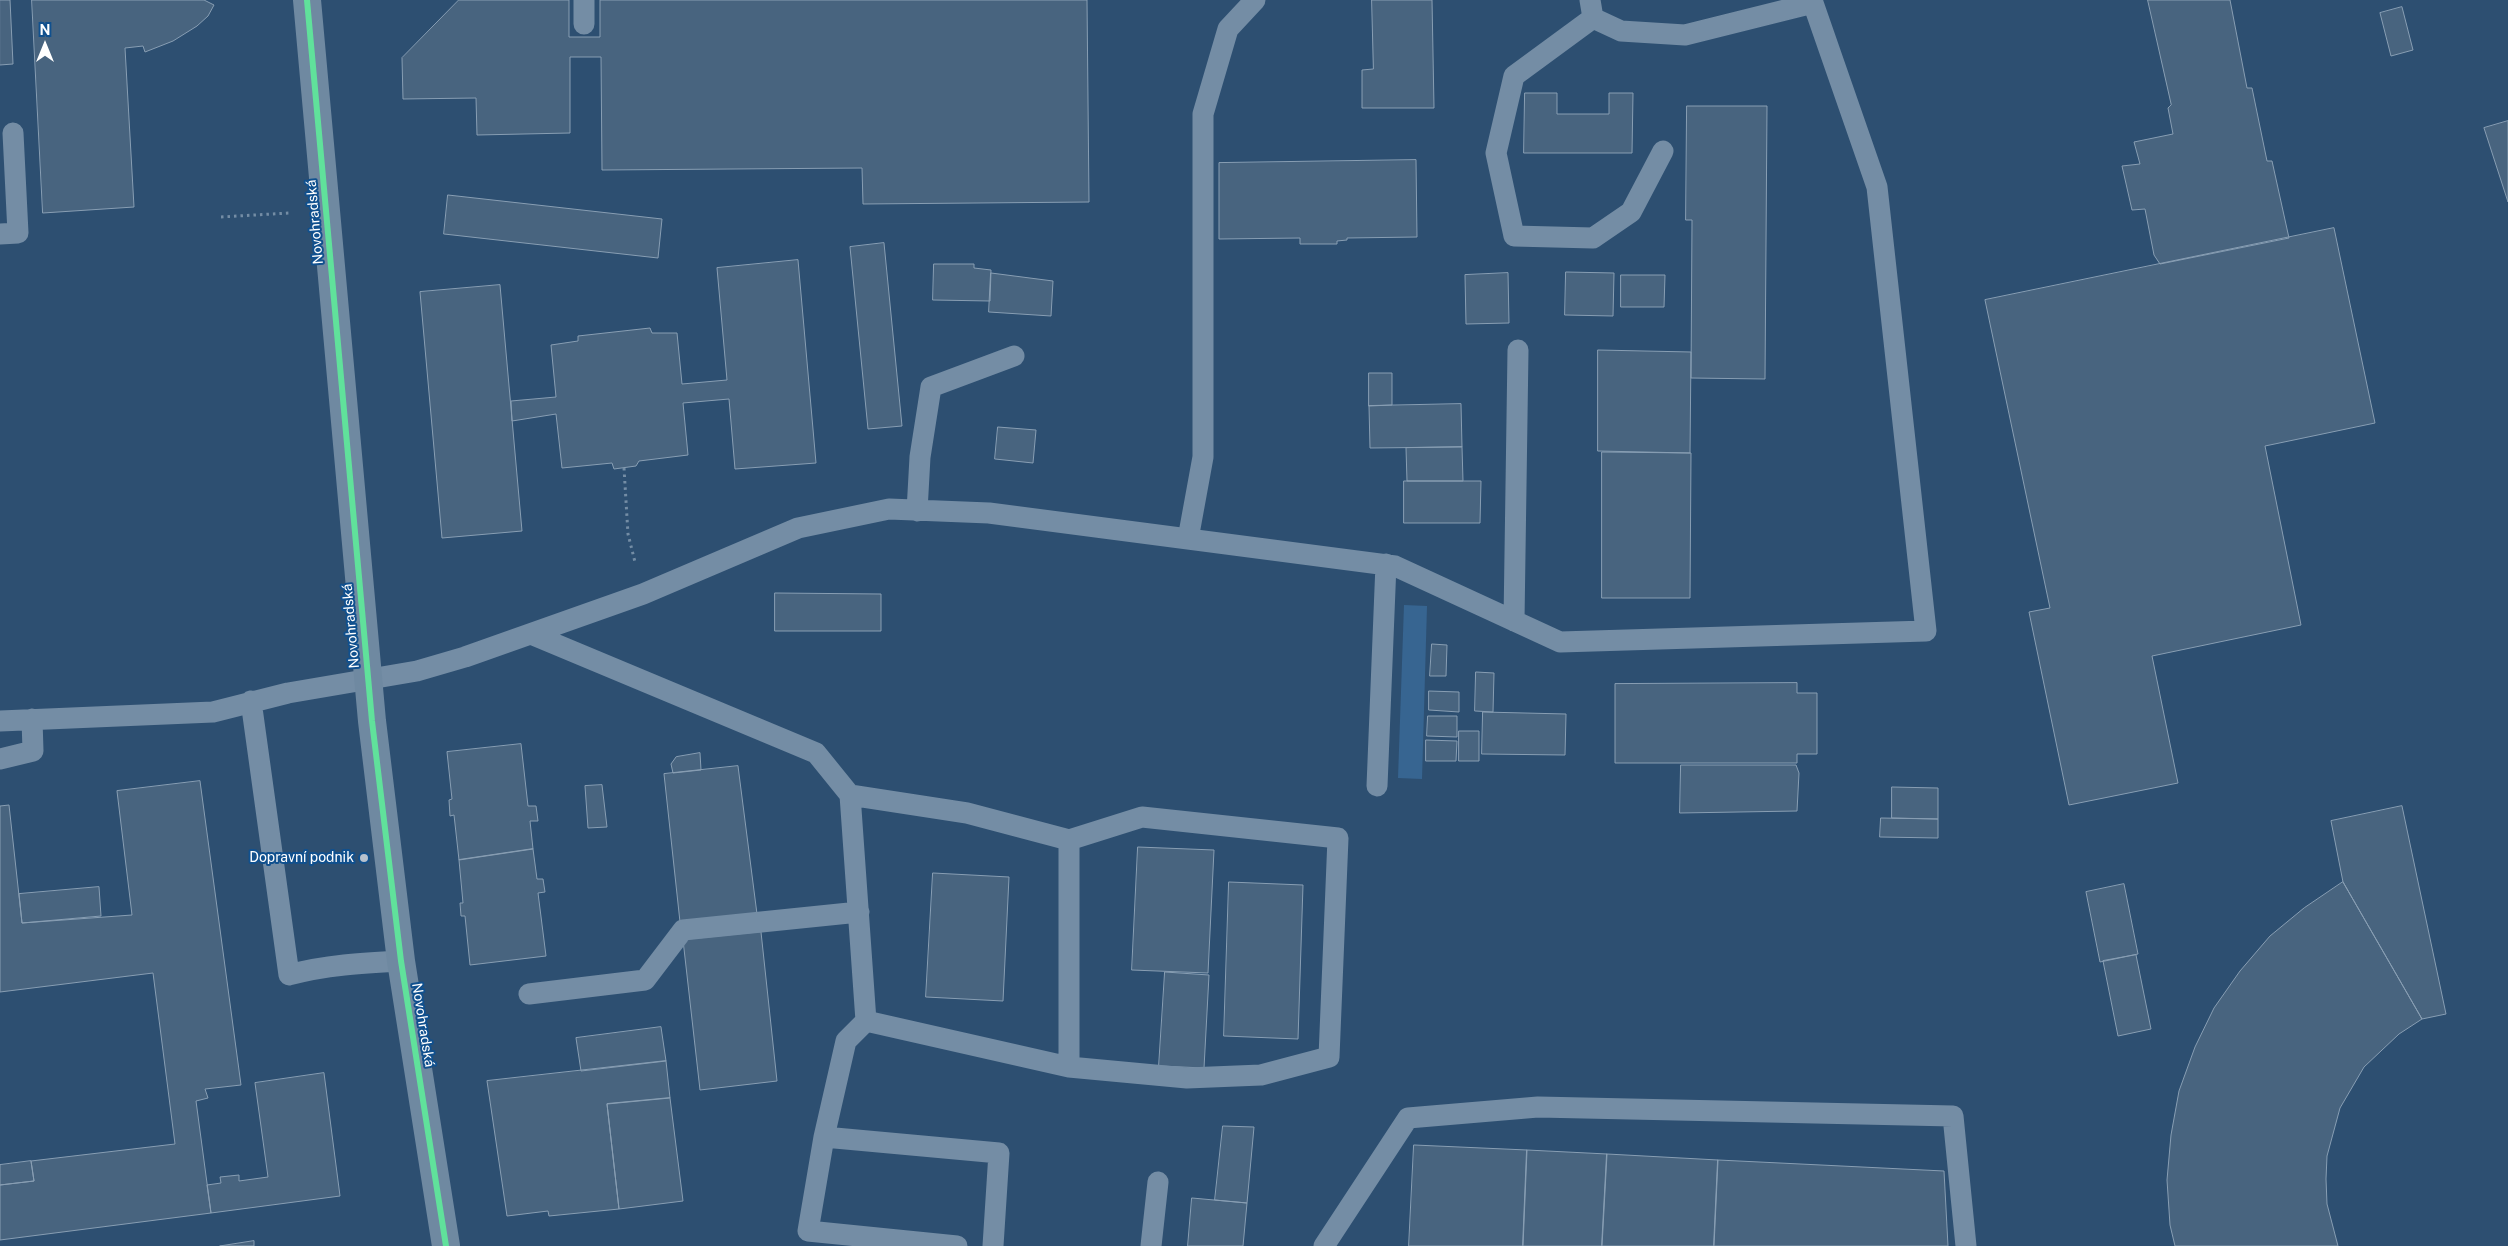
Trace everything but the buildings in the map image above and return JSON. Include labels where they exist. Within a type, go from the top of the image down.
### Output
[{"type":"main road","name":"Novohradská","points":[[307,0],[369,680],[401,960],[446,1246]]},
{"type":"lane","points":[[584,0],[584,24]]},
{"type":"lane","points":[[1188,539],[1203,457],[1203,114],[1228,29],[1255,0]]},
{"type":"lane","points":[[0,721],[213,712],[251,701],[417,671],[531,634],[643,594],[798,528],[889,509],[989,513],[1386,564],[1396,566],[1560,642],[1926,631],[1877,187],[1813,2],[1686,35],[1621,31],[1592,9],[1514,76],[1496,153],[1514,236],[1592,238],[1631,212],[1663,151]]},
{"type":"lane","points":[[0,234],[18,233],[13,133]]},
{"type":"lane","points":[[1514,621],[1518,350]]},
{"type":"lane","points":[[917,510],[920,457],[931,387],[1014,356]]},
{"type":"lane","points":[[1377,786],[1386,564]]},
{"type":"lane","points":[[531,634],[816,753],[850,795],[866,1020],[846,1041],[824,1137],[808,1230],[958,1246]]},
{"type":"lane","points":[[251,701],[289,975],[309,969],[401,960]]},
{"type":"lane","points":[[0,759],[33,751],[32,719]]},
{"type":"lane","points":[[850,795],[967,813],[1069,840],[1142,817],[1338,838],[1329,1057],[1261,1075],[1187,1078],[1069,1067],[866,1020]]},
{"type":"lane","points":[[1069,840],[1069,1067]]},
{"type":"lane","points":[[529,994],[645,980],[683,930],[858,912]]},
{"type":"lane","points":[[1324,1246],[1408,1118],[1538,1107],[1953,1116],[1966,1246]]},
{"type":"lane","points":[[824,1137],[999,1154],[993,1246]]},
{"type":"lane","points":[[1151,1246],[1158,1182]]},
{"type":"path","points":[[221,217],[289,213]]},
{"type":"path","points":[[624,468],[628,534],[643,594]]},
{"type":"water","points":[[1404,605],[1427,606],[1422,779],[1398,778]]},
{"type":"cycle path","points":[[307,0],[372,721],[401,961],[446,1246]]},
{"type":"place","name":"Dopravní podnik","points":[[364,858]]}]
